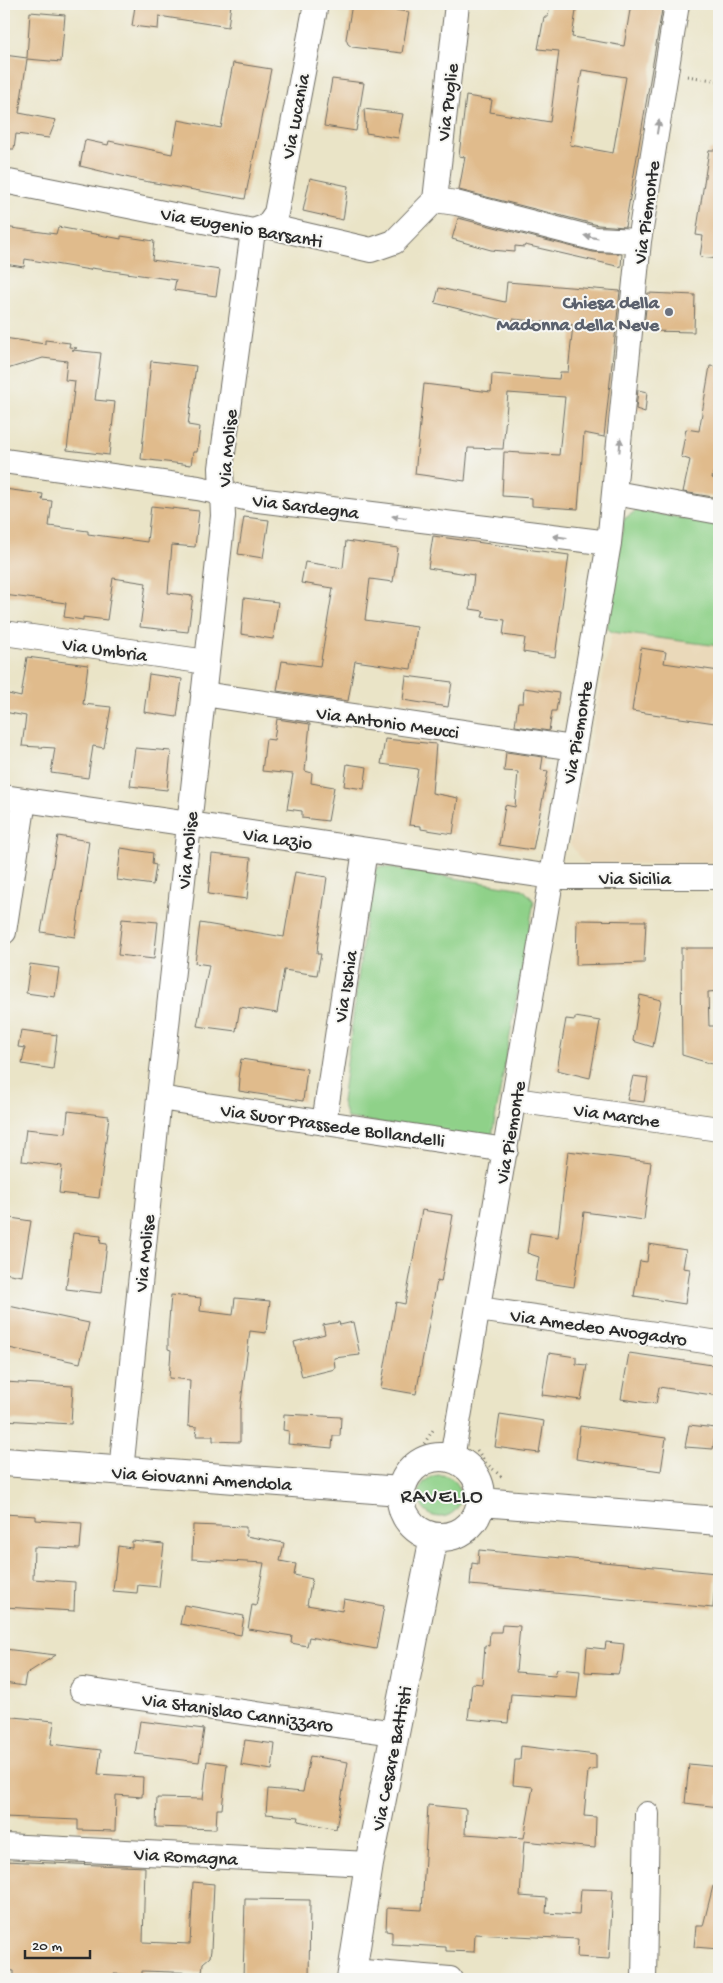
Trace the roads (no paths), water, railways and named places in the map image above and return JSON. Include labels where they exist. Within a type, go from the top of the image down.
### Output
[{"type":"street","name":"Via Lucania","points":[[260,228],[276,213],[316,4]]},
{"type":"street","name":"Via Puglie","points":[[435,200],[457,4]]},
{"type":"street","name":"Via Piemonte","points":[[452,1458],[515,1100],[608,543],[615,493],[639,241],[677,4]]},
{"type":"street","name":"Via Eugenio Barsanti","points":[[4,181],[371,250],[394,242],[435,200]]},
{"type":"street","points":[[435,200],[456,203],[596,239],[639,241]]},
{"type":"street","name":"Via Molise","points":[[122,1471],[159,1098],[223,516],[221,468],[260,228]]},
{"type":"street","name":"Via Sardegna","points":[[4,461],[222,493],[250,499],[608,543]]},
{"type":"street","points":[[615,493],[719,512]]},
{"type":"street","name":"Via Umbria","points":[[4,633],[207,662]]},
{"type":"street","name":"Via Antonio Meucci","points":[[203,694],[574,748]]},
{"type":"street","points":[[4,932],[14,799]]},
{"type":"street","name":"Via Lazio","points":[[14,799],[552,877]]},
{"type":"street","name":"Via Ischia","points":[[324,1123],[365,850]]},
{"type":"street","name":"Via Sicilia","points":[[552,877],[719,877]]},
{"type":"street","name":"Via Suor Prassede Bollandelli","points":[[159,1098],[506,1150]]},
{"type":"street","name":"Via Marche","points":[[515,1100],[719,1129]]},
{"type":"street","name":"Via Amedeo Avogadro","points":[[478,1309],[719,1343]]},
{"type":"street","points":[[435,1457],[452,1458],[465,1464],[475,1475],[480,1488],[481,1502],[476,1517],[465,1529],[450,1536],[434,1537],[420,1532],[408,1521],[401,1507],[400,1491],[406,1475],[418,1463],[435,1457]]},
{"type":"street","name":"Via Giovanni Amendola","points":[[4,1462],[400,1491]]},
{"type":"street","points":[[481,1502],[719,1521]]},
{"type":"street","name":"Via Cesare Battisti","points":[[352,1975],[369,1864],[434,1537]]},
{"type":"street","name":"Via Stanislao Cannizzaro","points":[[82,1690],[395,1733]]},
{"type":"street","points":[[644,1979],[647,1814]]},
{"type":"street","name":"Via Romagna","points":[[4,1846],[369,1864]]},
{"type":"street","points":[[352,1975],[450,1979]]},
{"type":"place","name":"Chiesa della Madonna della Neve","points":[[669,312]]},
{"type":"district","name":"RAVELLO","points":[[442,1495]]}]
